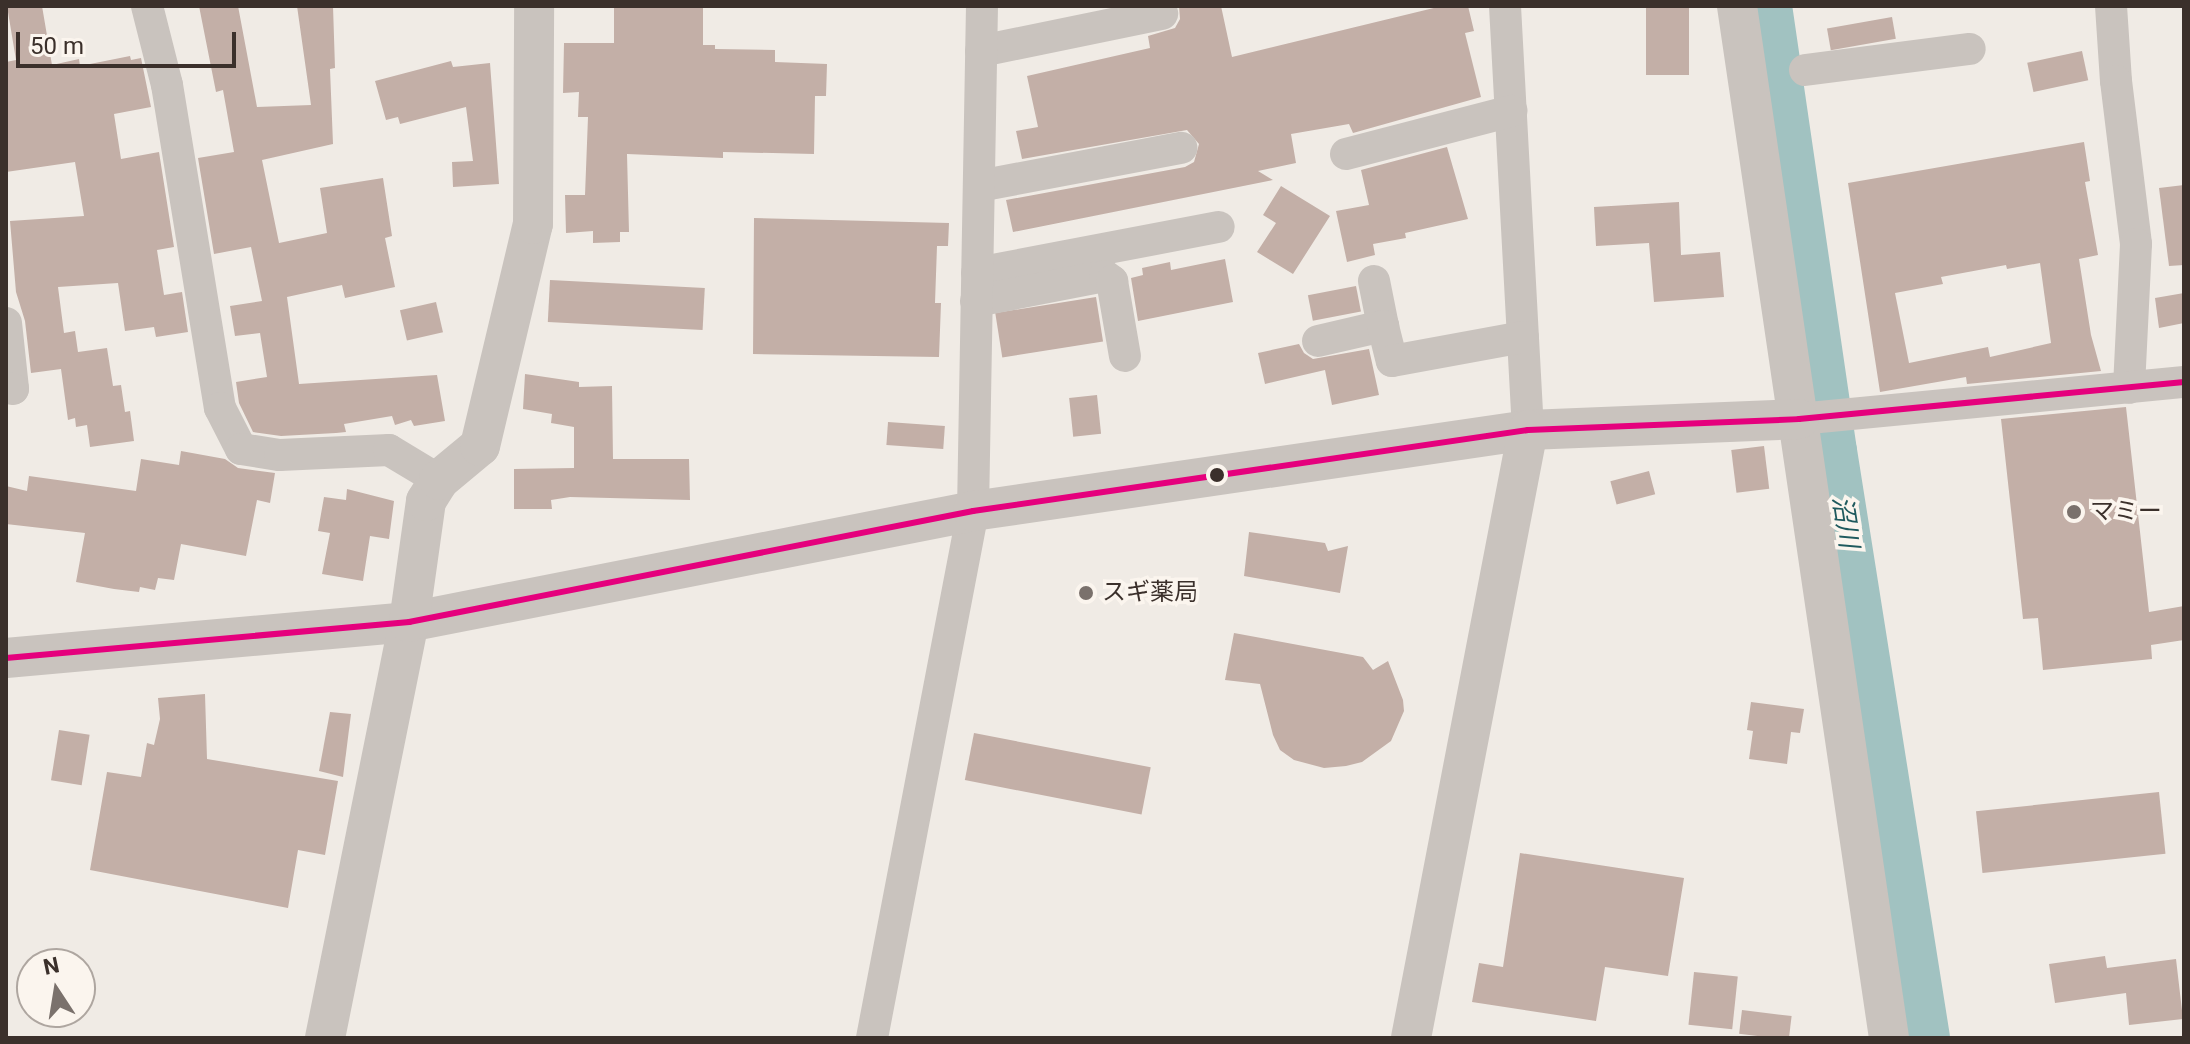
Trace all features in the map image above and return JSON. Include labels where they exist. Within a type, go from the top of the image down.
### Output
[{"type":"street","points":[[147,6],[167,85],[220,408],[241,449],[280,455],[389,450],[439,480]]},
{"type":"street","points":[[325,1038],[409,622],[426,501],[439,480],[480,446],[533,224],[534,6]]},
{"type":"street","points":[[872,1038],[973,511],[982,6]]},
{"type":"street","points":[[1411,1038],[1528,430],[1505,6]]},
{"type":"street","points":[[1737,6],[1889,1038]]},
{"type":"street","points":[[2111,6],[2116,81],[2136,244],[2129,388]]},
{"type":"street","points":[[981,51],[1162,14]]},
{"type":"street","points":[[1805,70],[1970,49]]},
{"type":"street","points":[[1346,154],[1511,111]]},
{"type":"street","points":[[979,186],[1181,148]]},
{"type":"street","points":[[977,287],[1219,227]]},
{"type":"street","points":[[977,287],[1105,276],[1112,281],[1125,356]]},
{"type":"street","points":[[1374,281],[1392,361],[1523,337]]},
{"type":"street","points":[[6,323],[13,389],[6,388]]},
{"type":"street","points":[[1318,341],[1383,326]]},
{"type":"street","points":[[6,658],[409,622],[973,511],[1528,430],[1799,419],[2184,382]]},
{"type":"building","points":[[7,6],[42,6],[52,65],[79,59],[80,66],[130,56],[131,60],[141,58],[151,107],[114,114],[121,159],[159,152],[174,247],[157,250],[164,295],[182,292],[188,332],[156,337],[154,327],[125,331],[118,283],[58,287],[64,333],[75,331],[78,352],[107,348],[113,386],[121,385],[125,412],[130,411],[134,441],[90,447],[87,425],[76,427],[75,418],[68,420],[61,369],[31,373],[25,321],[16,292],[10,221],[84,216],[75,162],[6,172],[6,62],[16,60]]},
{"type":"building","points":[[199,6],[238,6],[257,107],[311,105],[297,6],[333,6],[335,68],[330,69],[333,144],[262,160],[279,243],[327,233],[320,188],[383,178],[392,236],[385,238],[395,287],[345,298],[342,285],[287,297],[299,384],[437,375],[445,421],[414,426],[411,420],[395,425],[392,416],[344,424],[346,432],[281,436],[253,432],[239,403],[236,382],[267,377],[260,333],[235,336],[230,306],[262,301],[251,247],[214,254],[198,158],[234,152],[223,90],[216,92]]},
{"type":"building","points":[[703,6],[703,45],[715,45],[715,49],[775,50],[775,62],[827,64],[826,96],[815,96],[814,154],[723,152],[723,158],[627,154],[629,232],[620,232],[620,242],[593,243],[593,231],[566,233],[565,195],[585,195],[588,117],[578,117],[579,92],[563,93],[564,43],[614,43],[614,7]]},
{"type":"building","points":[[1179,6],[1221,6],[1232,57],[1442,6],[1468,6],[1474,31],[1465,33],[1481,97],[1353,133],[1349,124],[1291,134],[1296,163],[1258,171],[1273,180],[1013,232],[1006,200],[1185,167],[1194,162],[1199,144],[1187,130],[1022,159],[1016,131],[1038,127],[1027,76],[1150,48],[1148,36],[1175,28],[1180,19]]},
{"type":"building","points":[[1646,6],[1689,6],[1689,75],[1646,75]]},
{"type":"building","points":[[1892,17],[1896,39],[1831,50],[1827,28]]},
{"type":"building","points":[[2082,51],[2088,80],[2033,92],[2027,63]]},
{"type":"building","points":[[451,61],[453,67],[490,63],[499,184],[453,187],[452,162],[473,161],[466,107],[400,124],[398,117],[386,120],[375,81]]},
{"type":"building","points":[[2084,142],[2090,181],[2085,182],[2098,255],[2079,259],[2091,335],[2101,371],[1967,384],[1966,377],[1880,392],[1848,183]],"holes":[[[2040,263],[2051,343],[1990,357],[1988,347],[1909,363],[1895,293],[1943,284],[1941,277],[2006,265],[2007,269]]]},
{"type":"building","points":[[1447,147],[1468,219],[1405,233],[1406,238],[1373,244],[1375,255],[1347,262],[1336,211],[1369,205],[1361,170]]},
{"type":"building","points":[[2184,185],[2184,265],[2169,266],[2159,188]]},
{"type":"building","points":[[1281,186],[1330,216],[1293,274],[1257,252],[1276,223],[1263,215]]},
{"type":"building","points":[[1679,202],[1681,255],[1720,252],[1724,297],[1654,302],[1649,243],[1596,246],[1594,207]]},
{"type":"building","points":[[754,218],[949,223],[948,246],[937,246],[935,303],[941,303],[939,357],[753,354]]},
{"type":"building","points":[[1225,259],[1233,302],[1138,321],[1131,278],[1143,275],[1142,268],[1170,262],[1171,270]]},
{"type":"building","points":[[550,280],[705,288],[703,330],[548,322]]},
{"type":"building","points":[[1356,286],[1361,312],[1313,321],[1308,295]]},
{"type":"building","points":[[2184,293],[2184,323],[2159,328],[2155,298]]},
{"type":"building","points":[[1096,297],[1103,341],[1002,357],[995,313]]},
{"type":"building","points":[[436,302],[443,332],[407,341],[400,310]]},
{"type":"building","points":[[1299,344],[1304,353],[1313,359],[1369,349],[1379,395],[1332,405],[1325,370],[1265,384],[1258,353]]},
{"type":"building","points":[[525,374],[579,382],[579,387],[612,386],[613,459],[689,459],[690,500],[570,497],[551,500],[552,509],[514,509],[514,469],[574,468],[574,427],[551,423],[552,414],[523,409]]},
{"type":"building","points":[[1097,395],[1101,434],[1073,437],[1069,398]]},
{"type":"building","points":[[2126,407],[2149,612],[2184,606],[2184,640],[2151,645],[2152,659],[2043,670],[2038,618],[2023,619],[2001,419]]},
{"type":"building","points":[[888,422],[945,426],[943,449],[886,445]]},
{"type":"building","points":[[1764,446],[1769,489],[1736,493],[1731,450]]},
{"type":"building","points":[[181,451],[225,459],[238,468],[275,473],[270,503],[257,500],[246,556],[181,544],[174,580],[158,578],[155,590],[140,587],[139,592],[114,589],[76,582],[85,533],[6,524],[6,486],[27,491],[29,476],[136,491],[141,459],[179,465]]},
{"type":"building","points":[[1649,471],[1655,494],[1617,505],[1610,481]]},
{"type":"building","points":[[347,489],[394,501],[389,539],[370,536],[363,581],[322,574],[330,533],[318,531],[324,497],[346,500]]},
{"type":"building","points":[[1249,532],[1325,543],[1328,551],[1348,546],[1340,593],[1244,576]]},
{"type":"building","points":[[1234,633],[1363,657],[1373,670],[1388,661],[1403,700],[1404,711],[1391,741],[1362,762],[1346,766],[1324,768],[1294,760],[1280,750],[1273,735],[1260,684],[1225,680]]},
{"type":"building","points":[[205,694],[207,759],[338,781],[325,855],[298,850],[288,908],[90,870],[107,772],[141,777],[147,743],[154,745],[160,719],[158,698]]},
{"type":"building","points":[[1751,702],[1804,709],[1800,733],[1791,732],[1787,764],[1749,759],[1753,731],[1747,730]]},
{"type":"building","points":[[330,712],[351,714],[343,777],[319,771]]},
{"type":"building","points":[[59,730],[90,735],[82,785],[51,780]]},
{"type":"building","points":[[974,733],[1151,767],[1142,814],[965,780]]},
{"type":"building","points":[[2159,792],[2165,854],[1982,873],[1976,811]]},
{"type":"building","points":[[1520,853],[1684,878],[1668,976],[1605,967],[1596,1021],[1472,1002],[1479,963],[1503,967]]},
{"type":"building","points":[[2105,956],[2107,968],[2176,959],[2183,1019],[2129,1025],[2126,993],[2055,1003],[2049,964]]},
{"type":"building","points":[[1694,972],[1738,977],[1732,1029],[1688,1025]]},
{"type":"building","points":[[1742,1010],[1792,1016],[1789,1038],[1739,1034]]},
{"type":"waterway","name":"沼川","points":[[1766,6],[1831,451],[1924,1038]]},
{"type":"transit line","points":[[6,658],[409,622],[973,511],[1528,430],[1799,419],[2184,382]]},
{"type":"place","name":"マミー","points":[[2074,512]]},
{"type":"place","name":"スギ薬局","points":[[1086,593]]}]
